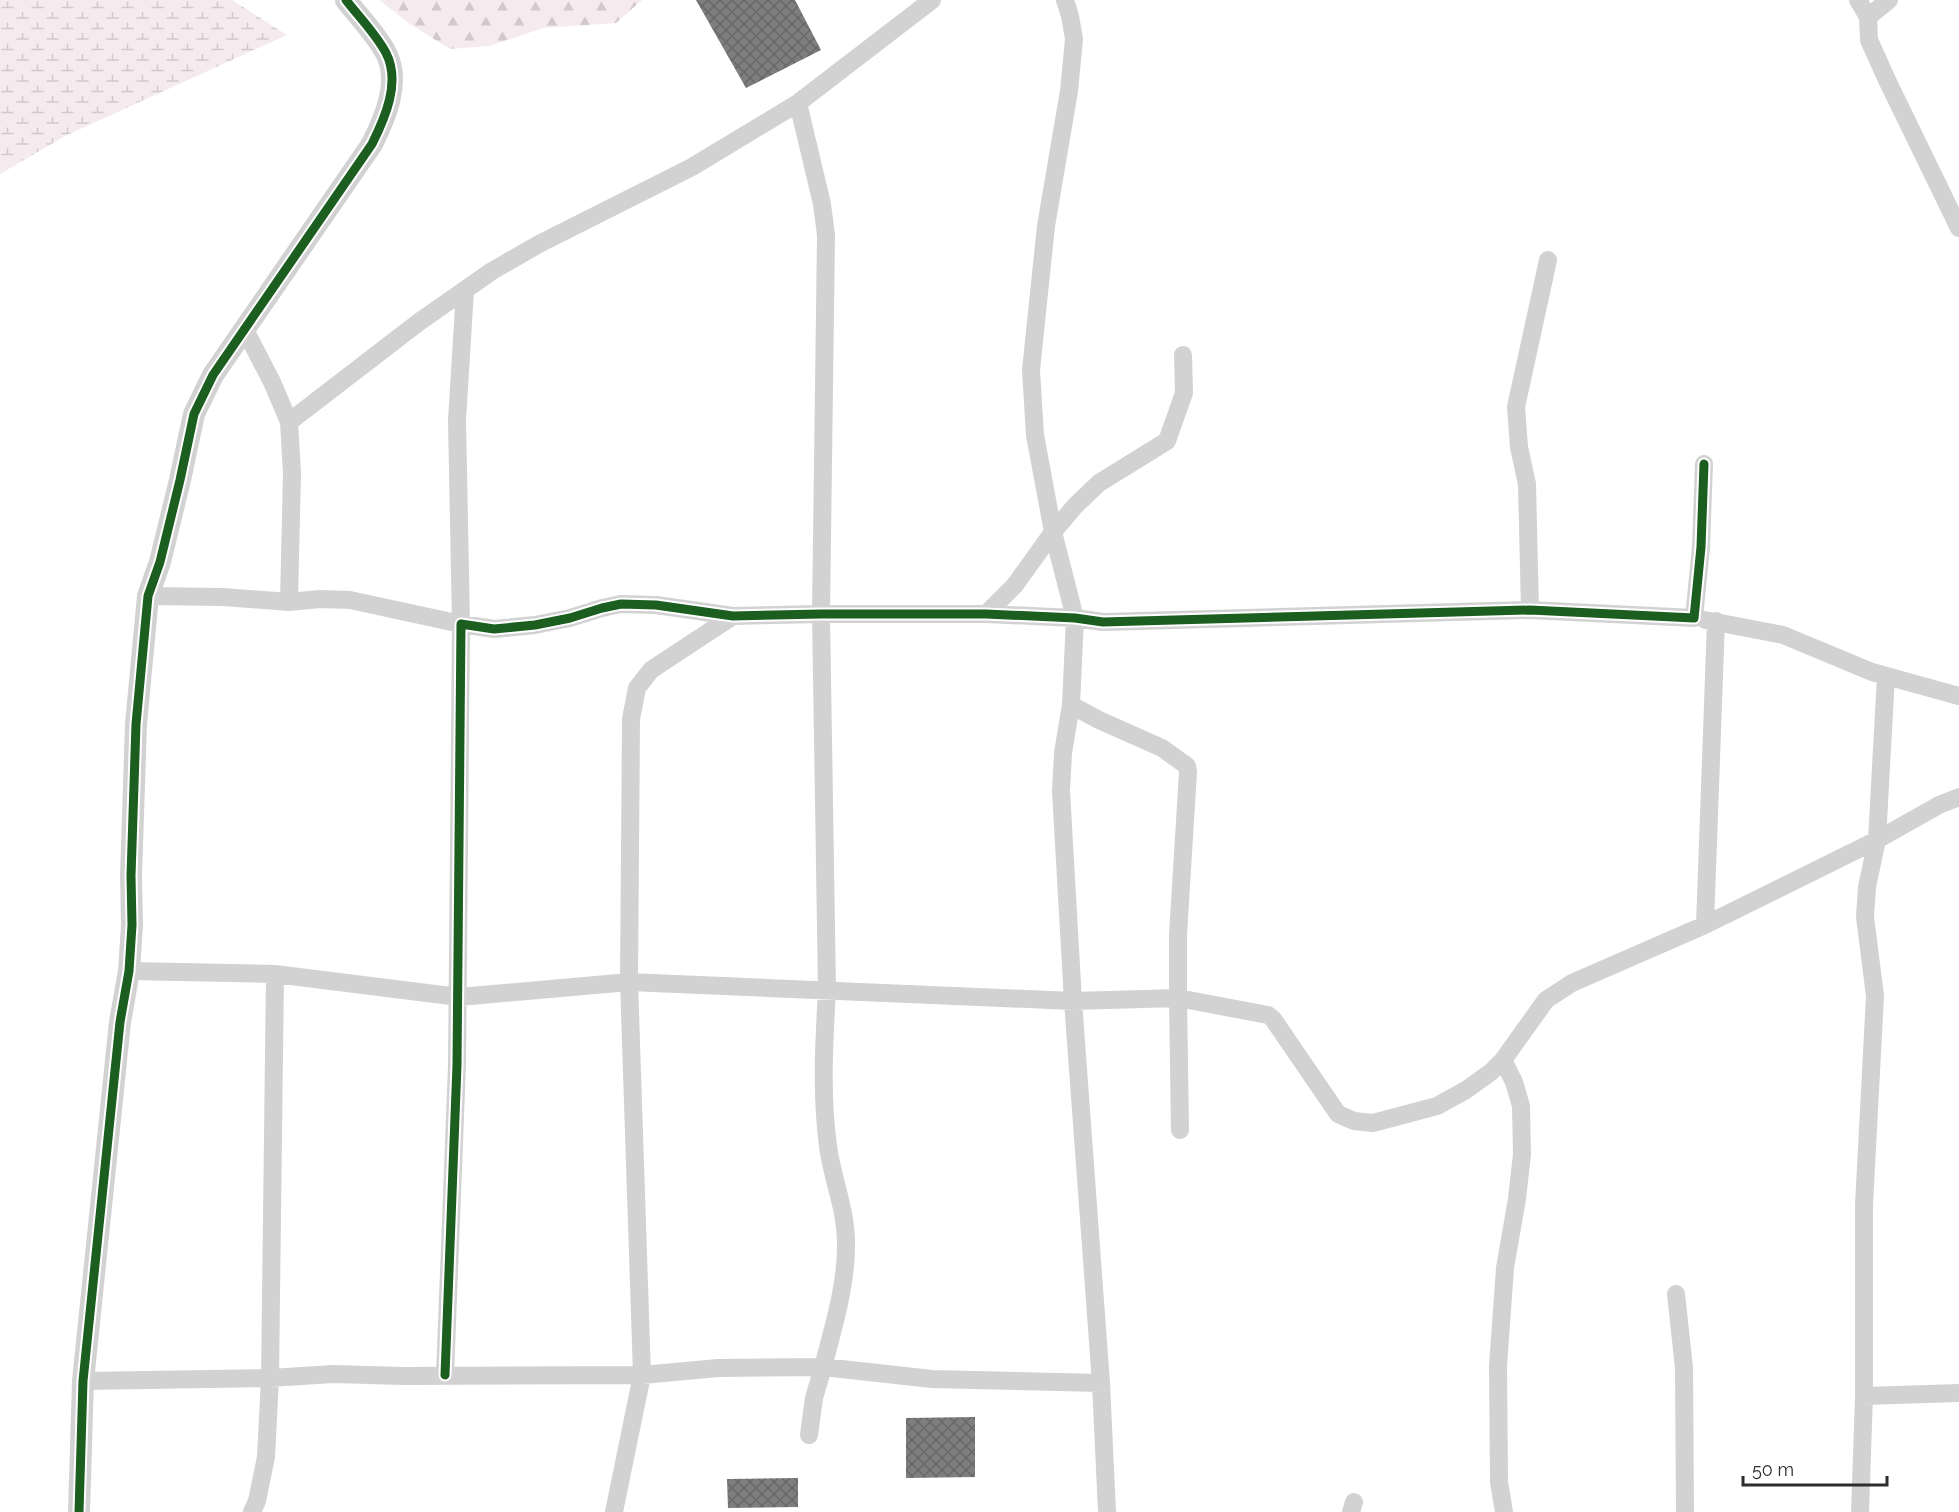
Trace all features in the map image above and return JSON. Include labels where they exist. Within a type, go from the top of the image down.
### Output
[{"type":"street","points":[[80,1512],[83,1381],[119,1030],[129,971],[136,724],[148,596],[160,562],[194,414],[213,375],[372,144],[386,114],[392,73],[386,51],[346,0]]},
{"type":"street","points":[[289,422],[330,388],[492,271],[539,244],[692,167],[798,103],[932,0]]},
{"type":"street","points":[[1065,0],[1074,39],[1069,91],[1046,226],[1031,370],[1035,435],[1053,532],[1076,618],[1071,705],[1063,753],[1061,790],[1073,1001],[1101,1383],[1107,1512]]},
{"type":"street","points":[[1858,0],[1869,17],[1869,40],[1882,70],[1959,228]]},
{"type":"street","points":[[1869,17],[1888,0]]},
{"type":"street","points":[[798,103],[822,204],[826,235],[821,614],[827,990],[824,1120],[828,1150],[842,1205],[847,1245],[842,1290],[814,1398],[809,1435]]},
{"type":"street","points":[[1530,610],[1527,484],[1519,447],[1516,406],[1548,260]]},
{"type":"street","points":[[444,1375],[459,997],[461,624],[457,420],[465,290]]},
{"type":"street","points":[[244,328],[272,382],[289,422],[292,473],[290,602]]},
{"type":"street","points":[[986,614],[1015,585],[1075,506],[1100,483],[1167,441],[1184,393],[1183,355]]},
{"type":"street","points":[[1694,618],[1701,547],[1704,464]]},
{"type":"street","points":[[148,596],[223,597],[290,602],[320,599],[350,600],[494,629],[535,625],[621,604],[656,605],[733,616],[986,614],[1076,618],[1103,622],[1530,610],[1694,618],[1783,635],[1886,676],[1959,696]]},
{"type":"street","points":[[614,1512],[642,1375],[629,982],[631,719],[637,688],[651,670],[733,616]]},
{"type":"street","points":[[1705,925],[1716,621]]},
{"type":"street","points":[[1860,1512],[1864,1396],[1864,1205],[1875,996],[1865,917],[1867,887],[1876,840],[1886,676]]},
{"type":"street","points":[[1071,705],[1162,748],[1187,766],[1178,935],[1180,1130]]},
{"type":"street","points":[[129,971],[276,974],[459,997],[629,982],[1073,1001],[1178,998],[1268,1015],[1338,1114],[1354,1121],[1373,1123],[1437,1106],[1466,1090],[1503,1060],[1546,1000],[1572,983],[1705,925],[1876,840],[1939,805],[1959,797]]},
{"type":"street","points":[[252,1512],[257,1502],[266,1457],[270,1378],[276,974]]},
{"type":"street","points":[[1503,1060],[1514,1082],[1521,1106],[1522,1154],[1505,1268],[1498,1366],[1499,1471],[1504,1512]]},
{"type":"street","points":[[1676,1294],[1684,1368],[1685,1512]]},
{"type":"street","points":[[83,1381],[270,1378],[333,1374],[642,1375],[718,1368],[823,1367],[932,1379],[1101,1383]]},
{"type":"street","points":[[1864,1396],[1959,1393]]},
{"type":"green space","points":[[0,0],[232,0],[287,35],[65,136],[0,174]]},
{"type":"green space","points":[[379,0],[642,0],[616,23],[543,28],[489,46],[450,49],[410,24]]},
{"type":"building","points":[[696,0],[795,0],[821,50],[746,88]]},
{"type":"building","points":[[975,1417],[975,1477],[906,1478],[906,1418]]},
{"type":"building","points":[[798,1478],[798,1507],[728,1508],[727,1479]]},
{"type":"cycle path","points":[[79,1512],[83,1381],[120,1022],[129,971],[136,724],[148,596],[160,562],[194,414],[213,375],[372,144],[390,100],[392,76],[386,53],[346,0]]},
{"type":"cycle path","points":[[445,1375],[457,1065],[461,624],[494,629],[535,625],[621,604],[656,605],[733,616],[986,614],[1075,618],[1103,622],[1530,610],[1694,618],[1701,547],[1704,464]]}]
